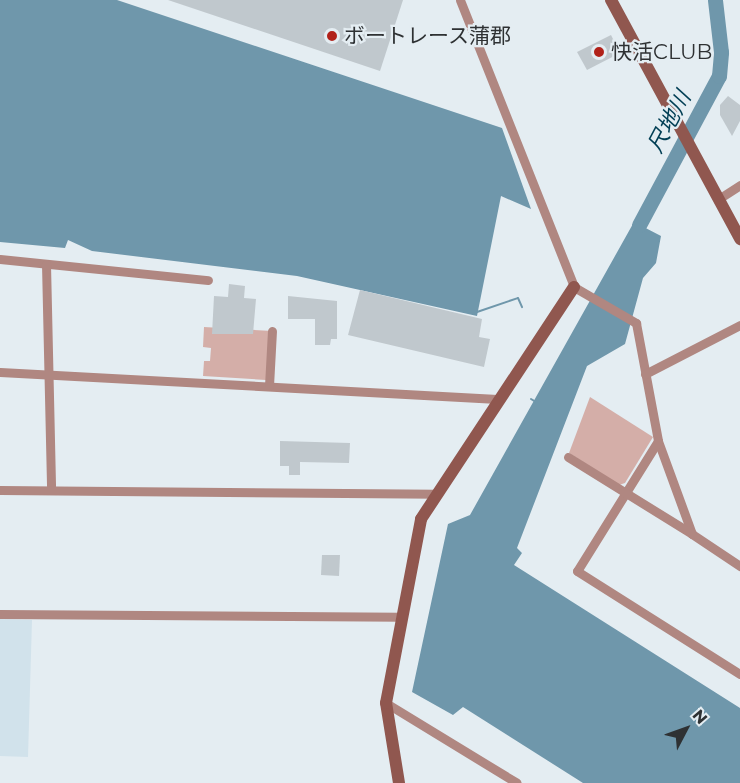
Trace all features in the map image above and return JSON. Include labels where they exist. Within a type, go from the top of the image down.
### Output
[{"type":"street","points":[[460,0],[574,287],[636,324],[657,441],[692,534]]},
{"type":"street","points":[[611,0],[680,123],[740,239]]},
{"type":"street","points":[[720,198],[740,185]]},
{"type":"street","points":[[0,259],[208,280]]},
{"type":"street","points":[[46,264],[51,490]]},
{"type":"street","points":[[399,783],[386,703],[400,617],[422,519],[497,399],[574,287]]},
{"type":"street","points":[[645,374],[740,325]]},
{"type":"street","points":[[269,386],[272,331]]},
{"type":"street","points":[[0,372],[497,399]]},
{"type":"street","points":[[657,441],[577,571],[740,674]]},
{"type":"street","points":[[568,457],[740,566]]},
{"type":"street","points":[[0,490],[436,494]]},
{"type":"street","points":[[0,614],[400,617]]},
{"type":"street","points":[[386,703],[517,783]]},
{"type":"shaded area","points":[[204,327],[272,331],[266,380],[203,376],[204,361],[210,361],[211,348],[203,347]]},
{"type":"shaded area","points":[[590,397],[653,437],[625,483],[619,485],[569,453]]},
{"type":"shaded area","points":[[0,619],[32,620],[28,757],[0,756]]},
{"type":"water","name":"ボートレース蒲郡","points":[[0,0],[117,0],[502,128],[531,209],[501,196],[477,316],[297,276],[92,251],[68,240],[65,248],[0,242]]},
{"type":"water","points":[[634,222],[661,236],[656,263],[643,278],[625,344],[587,366],[517,548],[522,553],[514,565],[740,708],[740,783],[583,783],[463,707],[453,715],[412,692],[448,524],[470,515]]},
{"type":"building","name":"ボートレース蒲郡","points":[[168,0],[403,0],[380,71]]},
{"type":"building","name":"快活CLUB","points":[[611,35],[620,53],[587,70],[577,52]]},
{"type":"building","points":[[728,96],[740,105],[740,121],[732,136],[720,115],[720,105]]},
{"type":"building","points":[[229,284],[245,286],[244,298],[256,299],[253,334],[212,334],[214,296],[228,297]]},
{"type":"building","points":[[360,290],[482,319],[479,337],[490,339],[484,367],[348,335]]},
{"type":"building","points":[[288,296],[337,301],[337,339],[331,339],[330,345],[315,345],[315,319],[288,319]]},
{"type":"building","points":[[280,441],[350,443],[349,463],[300,462],[300,475],[289,475],[289,466],[280,466]]},
{"type":"building","points":[[322,555],[340,555],[339,576],[321,575]]},
{"type":"waterway","name":"尺地川","points":[[639,225],[719,76],[721,52],[715,0]]},
{"type":"waterway","points":[[477,312],[518,298],[522,307]]},
{"type":"waterway","points":[[531,399],[536,402]]},
{"type":"place","name":"ボートレース蒲郡","points":[[332,36]]},
{"type":"place","name":"快活CLUB","points":[[599,52]]}]
